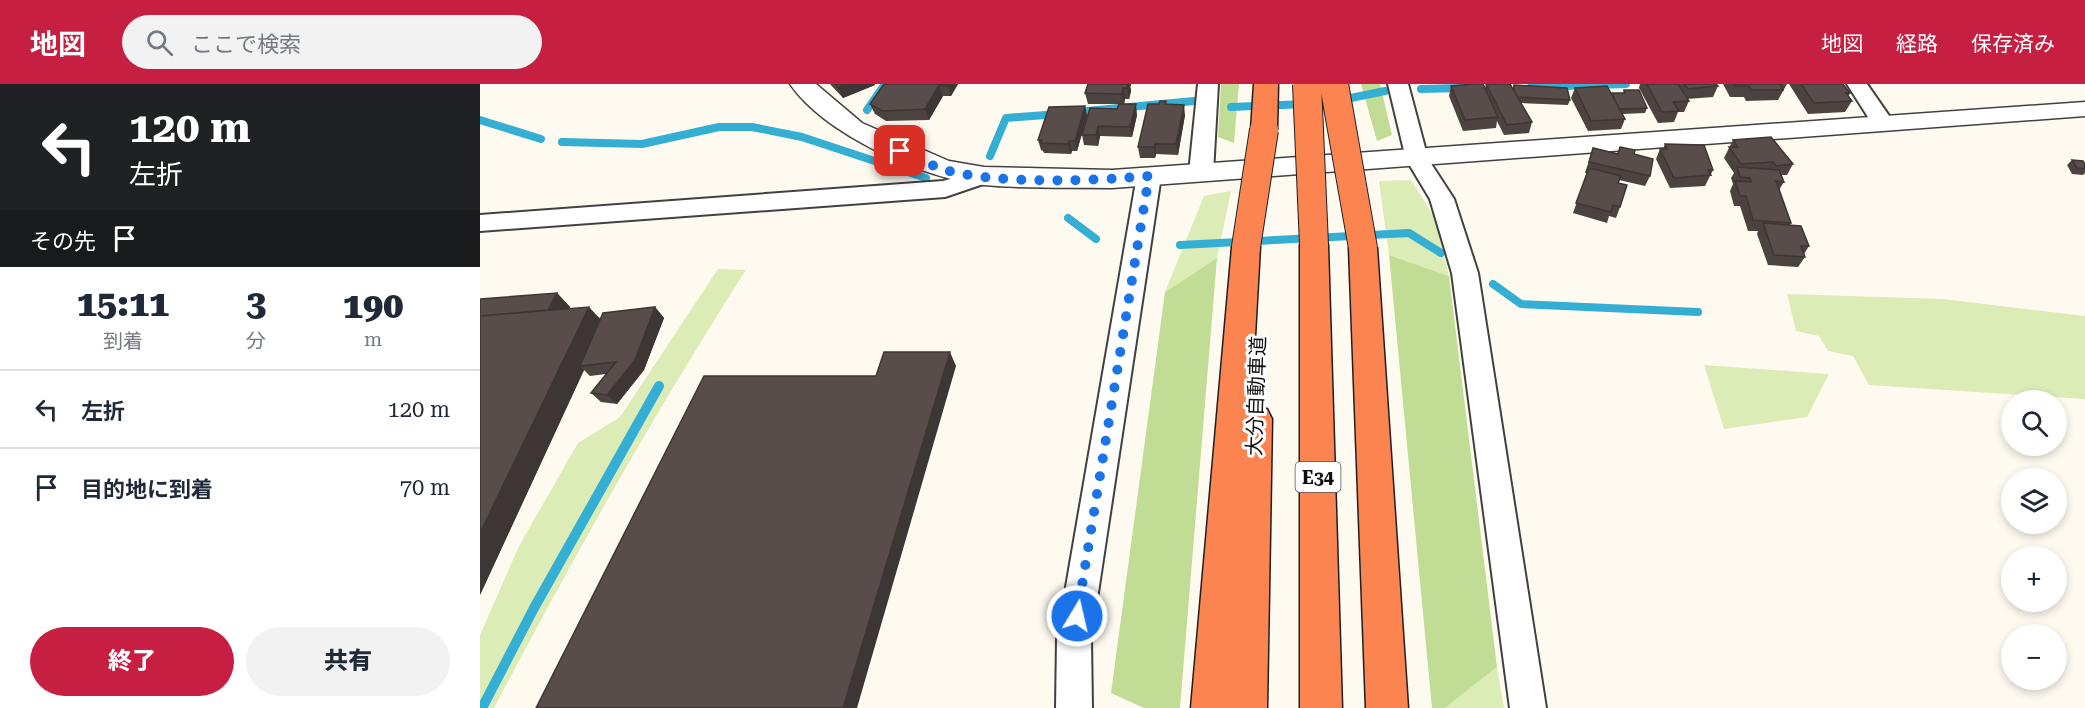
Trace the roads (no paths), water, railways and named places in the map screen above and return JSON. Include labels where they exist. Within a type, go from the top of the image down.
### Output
[{"type":"highway","points":[[1212,708],[1264,130],[1266,84]]},
{"type":"highway","name":"E34","points":[[1307,84],[1314,245],[1321,708]]},
{"type":"highway","points":[[1334,84],[1363,248],[1387,708]]},
{"type":"highway","name":"大分自動車道","points":[[1246,708],[1253,247]]},
{"type":"highway","points":[[1382,585],[1394,708]]},
{"type":"street","points":[[802,84],[853,129],[943,169],[984,176],[1112,179],[1417,159],[2085,109]]},
{"type":"street","points":[[1201,173],[1208,84]]},
{"type":"street","points":[[1398,84],[1417,159],[1442,199],[1465,273],[1528,708]]},
{"type":"street","points":[[1857,84],[1883,123]]},
{"type":"street","points":[[480,223],[945,189],[984,176]]},
{"type":"street","points":[[1074,708],[1074,639],[1149,176]]},
{"type":"waterway","points":[[867,110],[885,84]]},
{"type":"waterway","points":[[1531,87],[1626,84]]},
{"type":"waterway","points":[[1421,89],[1461,88]]},
{"type":"waterway","points":[[1341,100],[1385,91]]},
{"type":"waterway","points":[[1076,112],[1194,101]]},
{"type":"waterway","points":[[1231,107],[1306,104]]},
{"type":"waterway","points":[[990,156],[1006,118],[1059,114]]},
{"type":"waterway","points":[[480,120],[541,139]]},
{"type":"waterway","points":[[562,142],[642,144],[719,127],[752,127],[802,137],[926,178]]},
{"type":"waterway","points":[[1068,218],[1096,239]]},
{"type":"waterway","points":[[1180,245],[1409,233],[1441,253]]},
{"type":"waterway","points":[[1493,284],[1521,304],[1698,312]]},
{"type":"waterway","points":[[482,708],[534,608],[659,386]]}]
